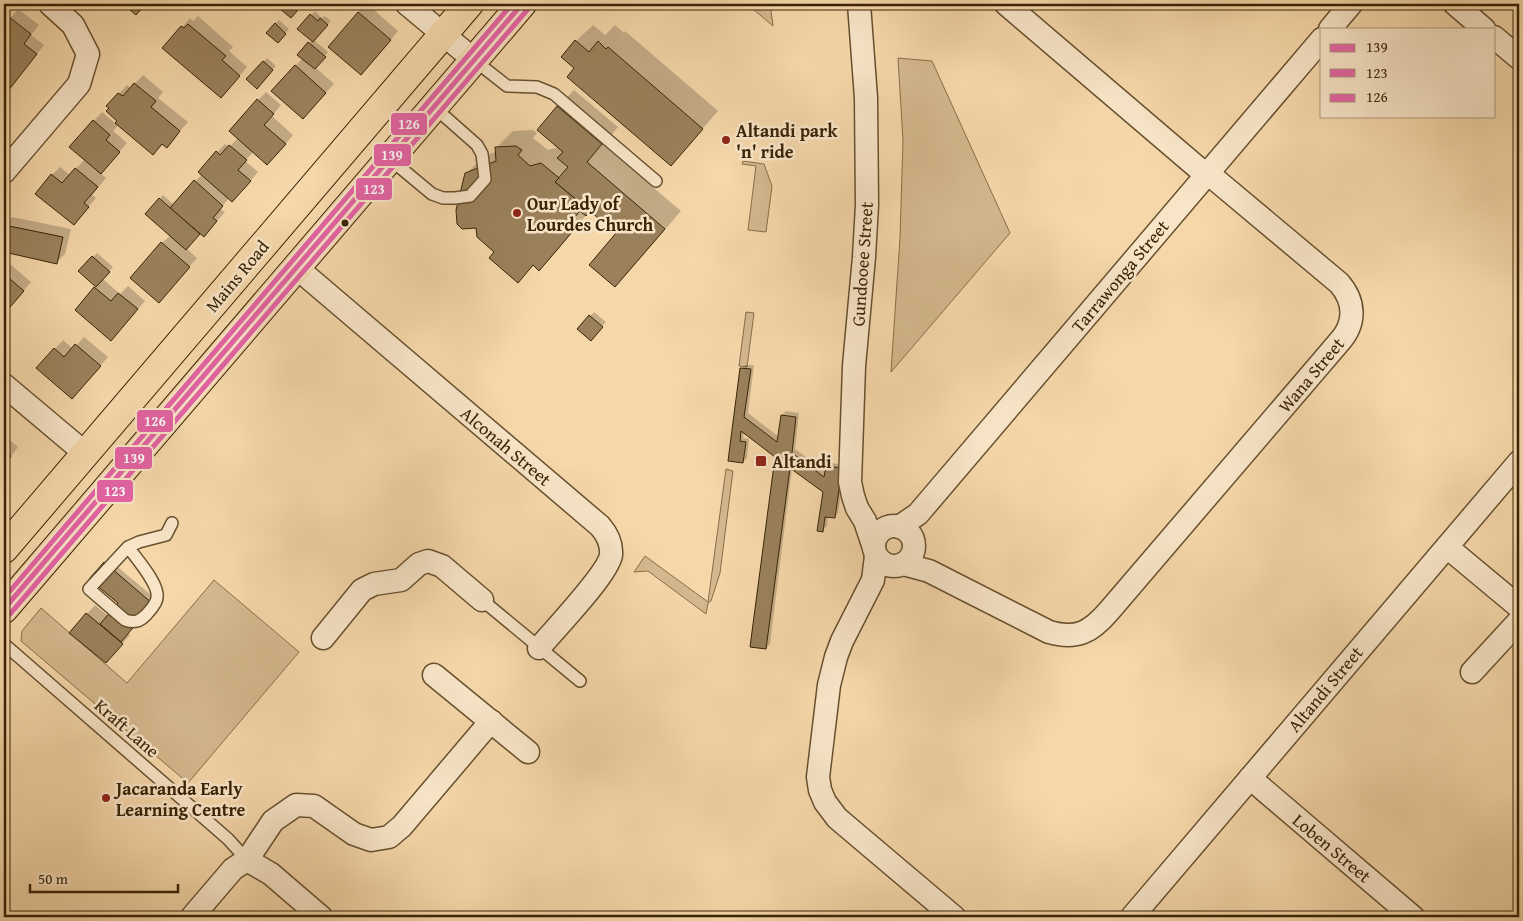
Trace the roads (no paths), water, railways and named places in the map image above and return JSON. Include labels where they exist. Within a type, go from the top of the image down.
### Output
[{"type":"main road","name":"Mains Road","points":[[4,549],[469,4]]},
{"type":"main road","points":[[4,610],[522,4]]},
{"type":"street","points":[[4,172],[79,84],[88,54],[73,25],[50,4]]},
{"type":"street","points":[[406,4],[474,60]]},
{"type":"street","name":"Gundooee Street","points":[[859,4],[866,98],[867,205],[854,366],[850,475],[857,508],[896,542],[875,552],[873,580],[842,641],[832,671],[818,764],[820,790],[825,802],[837,818],[954,917]]},
{"type":"street","name":"Wana Street","points":[[896,542],[929,571],[1048,632],[1071,635],[1090,630],[1098,625],[1346,335],[1352,320],[1349,296],[1344,289],[1006,4]]},
{"type":"street","points":[[1331,28],[1351,4]]},
{"type":"street","points":[[1455,4],[1483,28]]},
{"type":"street","points":[[1496,39],[1519,58]]},
{"type":"street","name":"Tarrawonga Street","points":[[896,542],[1320,41]]},
{"type":"street","name":"Alconah Street","points":[[297,268],[605,532],[611,554],[605,571],[539,648]]},
{"type":"street","points":[[4,385],[86,454]]},
{"type":"street","name":"Altandi Street","points":[[1132,917],[1519,462]]},
{"type":"street","points":[[875,552],[881,562],[888,566],[896,542]]},
{"type":"street","points":[[873,580],[896,542]]},
{"type":"street","points":[[1447,546],[1519,607]]},
{"type":"street","points":[[323,638],[362,590],[374,584],[401,580],[419,564],[428,561],[442,566],[482,600]]},
{"type":"street","points":[[1472,672],[1519,621]]},
{"type":"street","points":[[434,675],[528,752]]},
{"type":"street","points":[[192,917],[233,869],[247,860],[273,821],[296,805],[314,806],[354,834],[371,840],[389,837],[402,826],[490,721]]},
{"type":"street","name":"Loben Street","points":[[1250,778],[1413,917]]},
{"type":"street","points":[[247,860],[271,874],[321,917]]},
{"type":"lane","points":[[474,60],[507,86],[537,87],[554,94],[656,181]]},
{"type":"lane","points":[[390,159],[432,194],[443,198],[470,196],[485,179],[482,154],[477,145],[434,107]]},
{"type":"lane","points":[[128,547],[152,582],[157,593],[157,600],[138,622],[125,620],[89,588],[128,547],[166,535],[172,523]]},
{"type":"lane","points":[[482,600],[580,681]]},
{"type":"lane","name":"Kraft Lane","points":[[4,644],[228,839],[247,860]]},
{"type":"place","name":"Altandi park 'n' ride","points":[[726,140]]},
{"type":"place","name":"Our Lady of Lourdes Church","points":[[517,213]]},
{"type":"place","name":"Altandi","points":[[761,461]]},
{"type":"place","name":"Jacaranda Early Learning Centre","points":[[106,798]]}]
